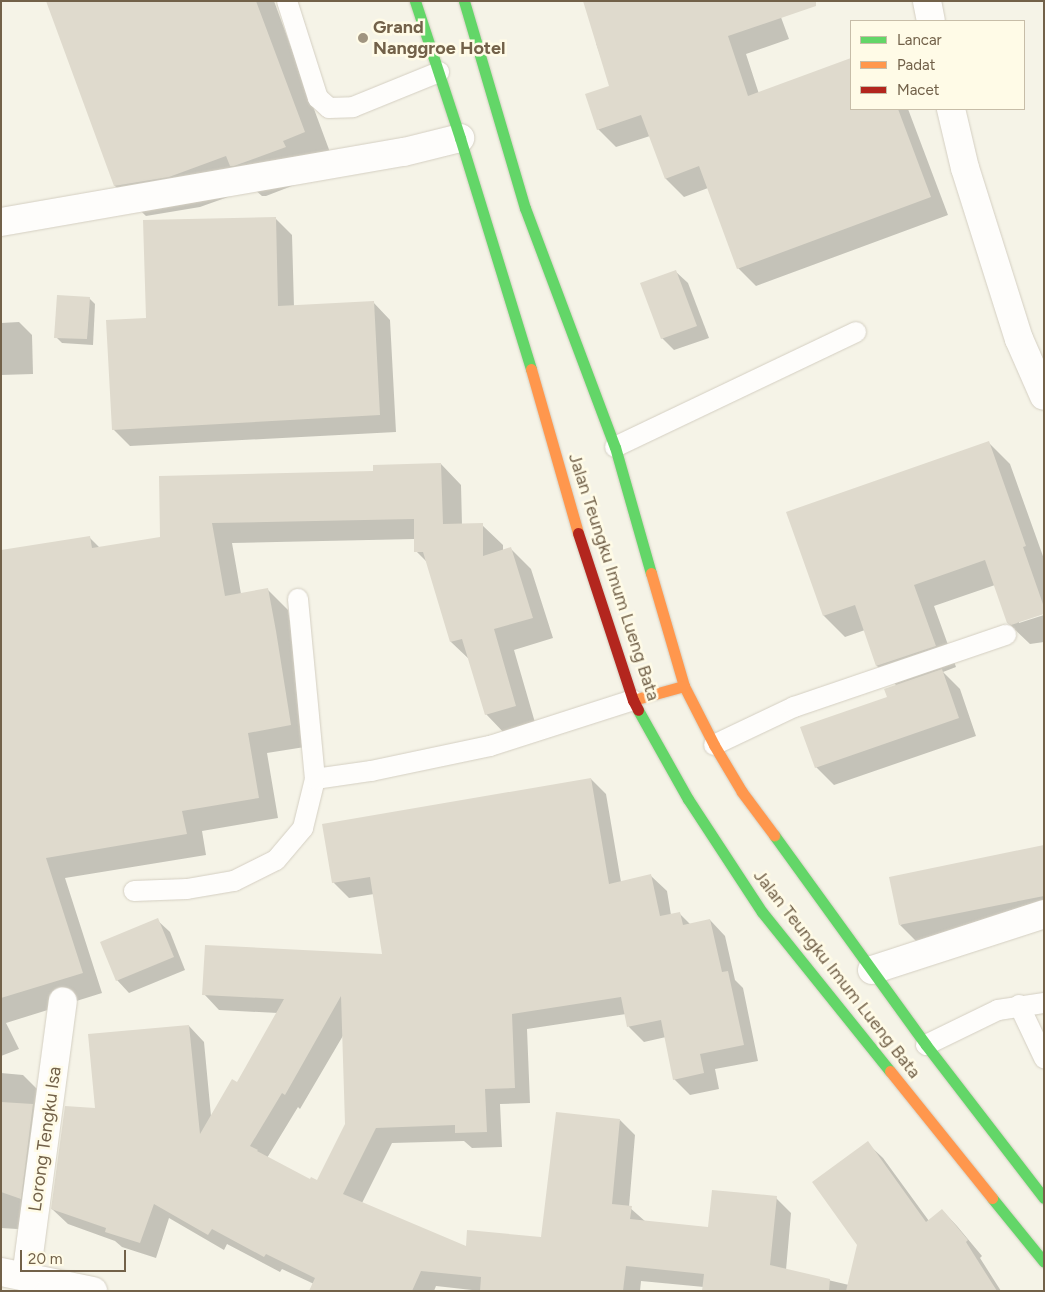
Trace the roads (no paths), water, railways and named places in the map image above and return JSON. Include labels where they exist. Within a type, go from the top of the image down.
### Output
[{"type":"highway","name":"Jalan Teungku Imum Lueng Bata","points":[[415,1],[521,335],[577,530],[633,700],[688,799],[762,912],[1044,1262]]},
{"type":"highway","name":"Jalan Teungku Imum Lueng Bata","points":[[464,1],[525,208],[615,446],[684,686],[714,745],[742,792],[926,1045],[1041,1186]]},
{"type":"highway","points":[[633,700],[684,686]]},
{"type":"street","points":[[927,1],[931,20]]},
{"type":"street","points":[[951,110],[965,168],[1019,339],[1044,396]]},
{"type":"street","points":[[1,222],[395,154],[460,138]]},
{"type":"street","points":[[872,970],[1044,914]]},
{"type":"street","name":"Lorong Tengku Isa","points":[[14,1275],[63,1001]]},
{"type":"street","points":[[14,1275],[93,1291]]},
{"type":"lane","points":[[287,1],[318,98],[329,108],[353,107],[439,72]]},
{"type":"lane","points":[[615,446],[856,332]]},
{"type":"lane","points":[[134,891],[187,890],[234,881],[276,860],[303,828],[314,779],[298,600]]},
{"type":"lane","points":[[714,745],[794,707],[1006,635]]},
{"type":"lane","points":[[314,779],[372,771],[490,746],[633,700]]},
{"type":"lane","points":[[926,1045],[998,1010],[1044,1003]]},
{"type":"lane","points":[[1019,1006],[1044,1058]]},
{"type":"place","name":"Grand Nanggroe Hotel","points":[[363,38]]}]
